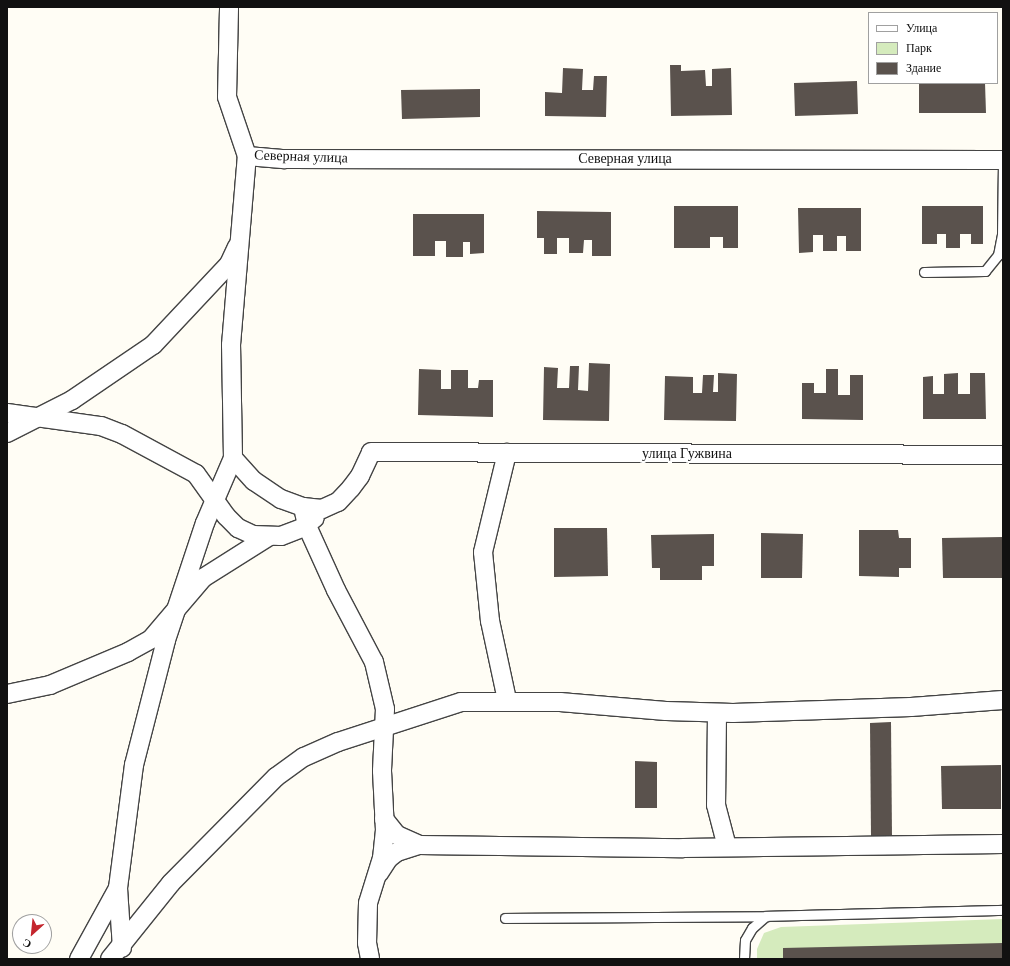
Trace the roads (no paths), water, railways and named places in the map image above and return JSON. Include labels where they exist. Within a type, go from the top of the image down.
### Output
[{"type":"street","points":[[122,950],[118,888],[134,765],[176,609],[214,501],[233,458],[231,345],[247,156],[227,97],[229,7]]},
{"type":"street","name":"Северная улица","points":[[247,156],[301,159],[1003,160]]},
{"type":"street","points":[[7,433],[72,400],[152,345],[229,264],[240,242]]},
{"type":"street","points":[[7,412],[101,426],[122,434],[196,474],[214,501],[238,528],[253,535],[268,537],[281,536],[307,526],[322,509]]},
{"type":"street","name":"улица Гужвина","points":[[322,509],[338,502],[351,488],[360,476],[371,452],[1003,455]]},
{"type":"street","points":[[507,453],[500,491],[483,552],[490,621],[507,700]]},
{"type":"street","points":[[233,458],[254,481],[281,499],[303,507],[322,509]]},
{"type":"street","points":[[303,507],[307,526],[336,590],[374,662],[385,709],[382,771],[384,819],[382,858],[368,903],[367,943],[370,959]]},
{"type":"street","points":[[7,694],[50,685],[128,652],[151,640],[203,578],[268,537]]},
{"type":"street","points":[[110,959],[122,950],[171,883],[276,777],[304,757],[384,727],[461,702],[507,700],[717,713],[911,707],[1003,700]]},
{"type":"street","points":[[717,713],[716,805],[727,847]]},
{"type":"street","points":[[384,819],[396,835],[419,845]]},
{"type":"street","points":[[374,881],[388,859],[405,848],[419,845],[727,847],[1003,844]]},
{"type":"street","points":[[79,959],[118,888]]},
{"type":"lane","points":[[924,272],[985,271],[998,255],[1002,234],[1003,160]]},
{"type":"lane","points":[[505,918],[766,916],[1003,910]]},
{"type":"lane","points":[[744,959],[745,940],[752,928],[766,916]]}]
